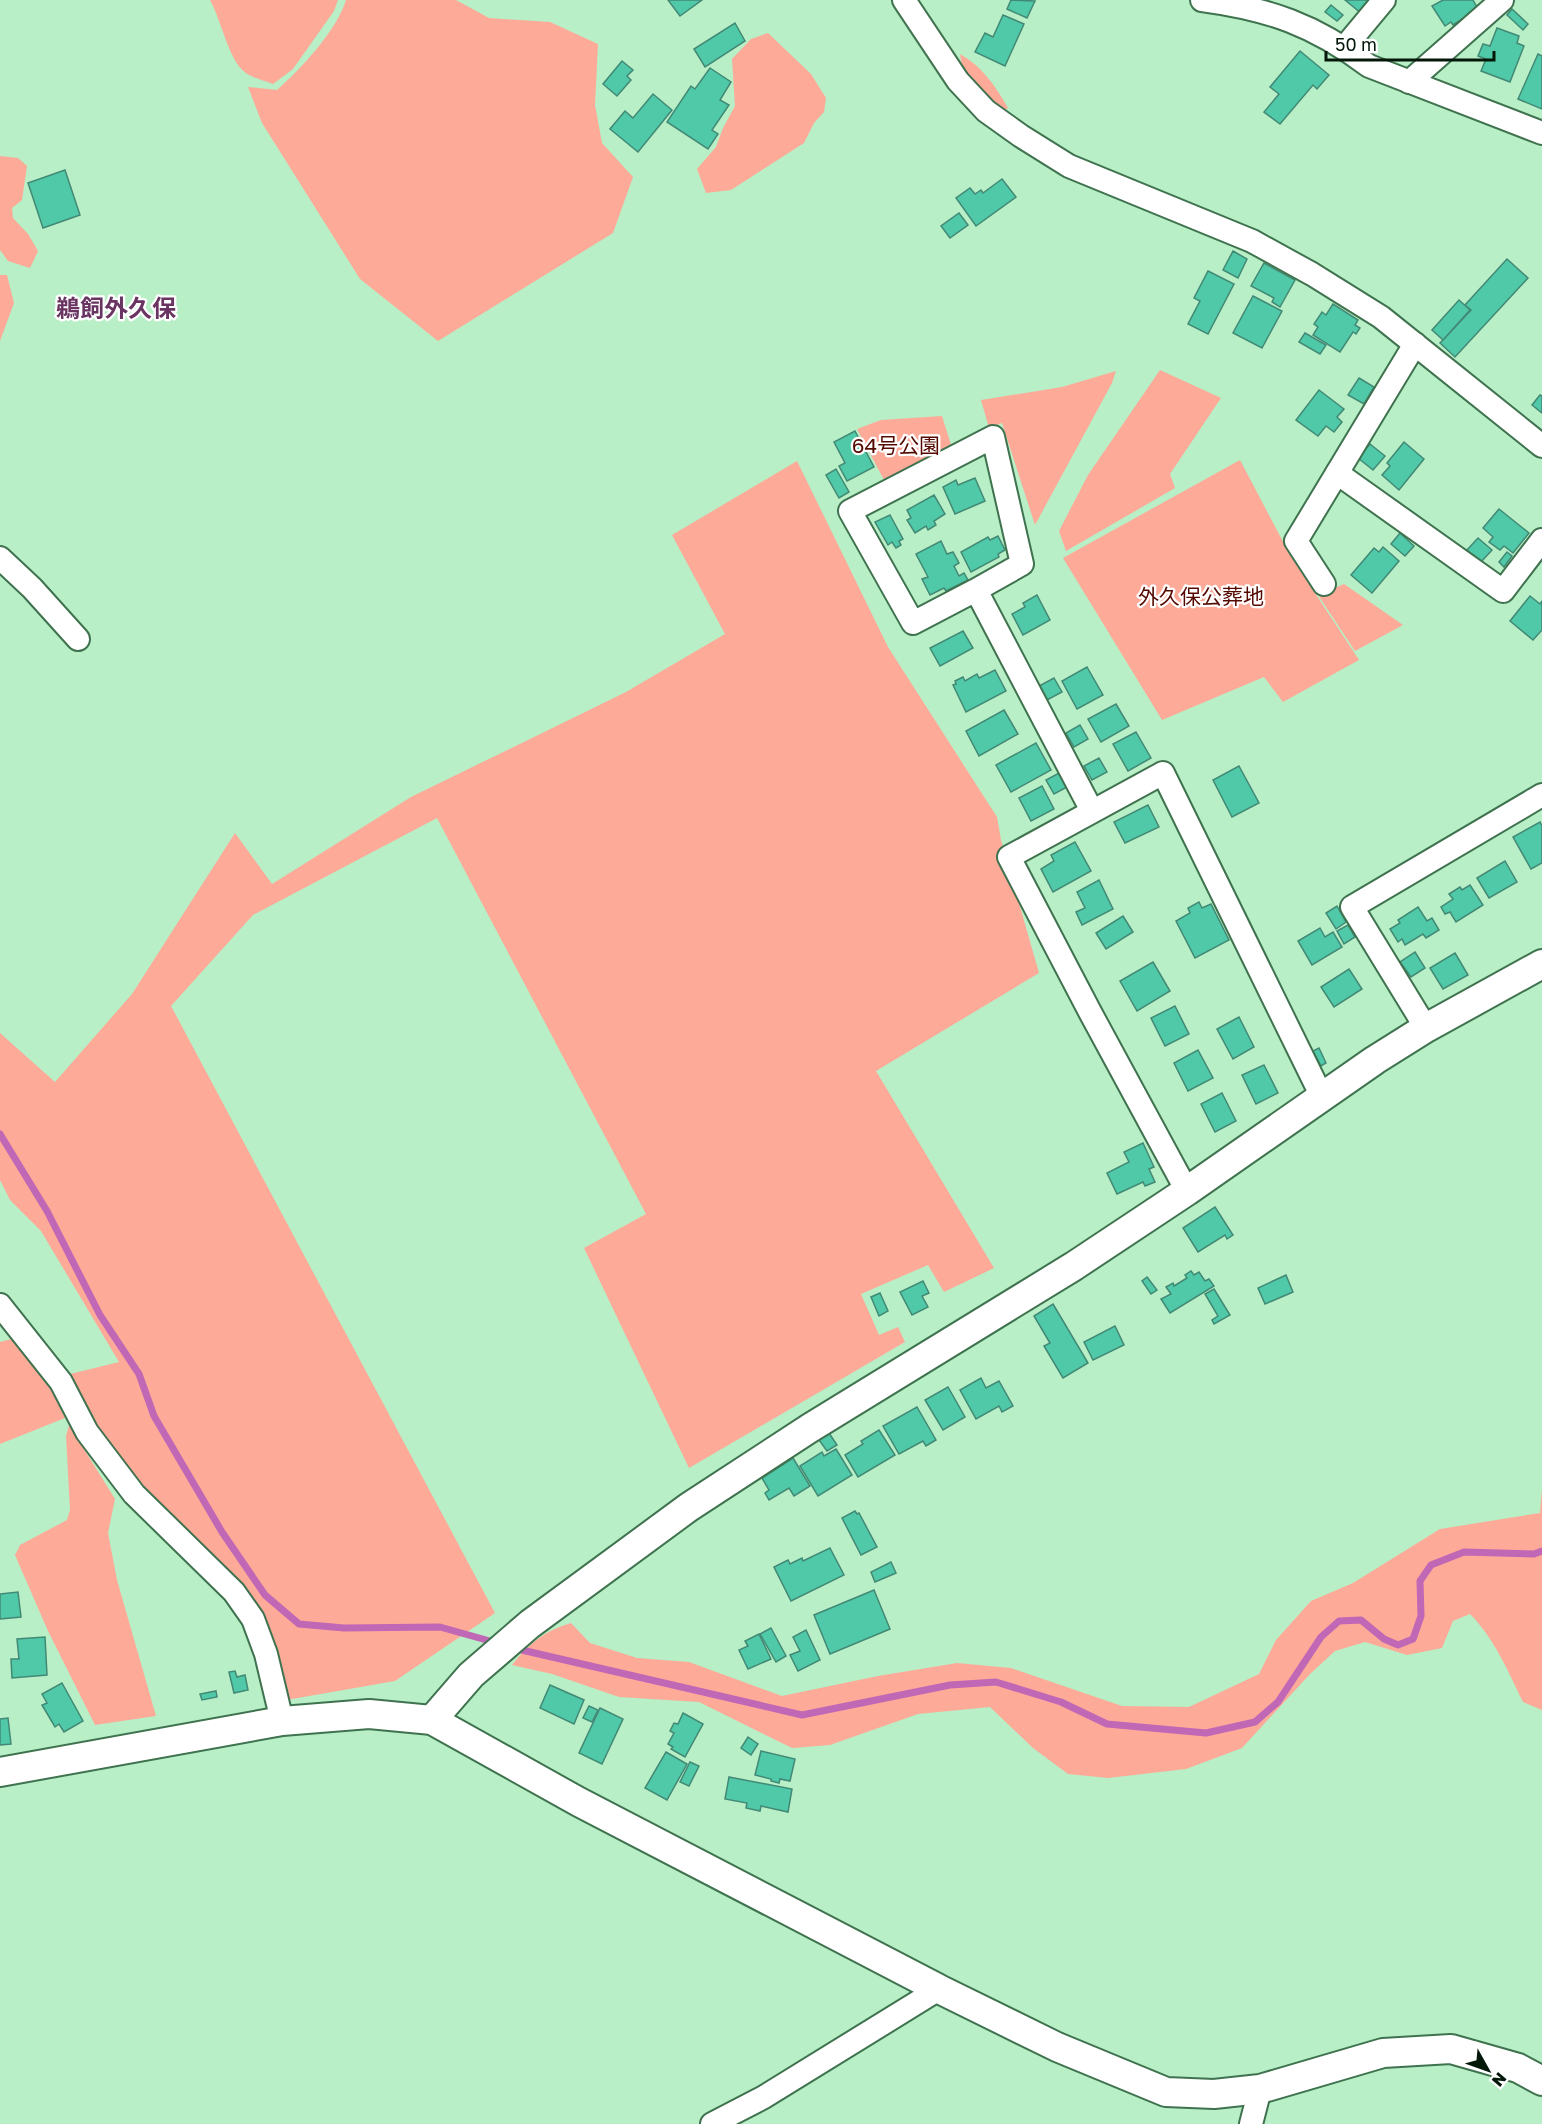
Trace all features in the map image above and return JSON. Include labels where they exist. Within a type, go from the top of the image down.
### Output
[{"type":"street","points":[[904,0],[958,81],[986,111],[1021,136],[1069,166],[1252,241],[1312,274],[1382,317],[1432,360],[1542,446]]},
{"type":"street","points":[[1202,0],[1244,6],[1294,21],[1344,48],[1369,66],[1542,133]]},
{"type":"street","points":[[1344,48],[1384,0]]},
{"type":"street","points":[[1409,82],[1502,0]]},
{"type":"street","points":[[1324,584],[1296,541],[1415,344]]},
{"type":"street","points":[[993,437],[1022,564],[976,590],[913,624],[850,511],[993,437]]},
{"type":"street","points":[[1337,473],[1503,591],[1542,540]]},
{"type":"street","points":[[0,558],[32,588],[78,639]]},
{"type":"street","points":[[976,590],[1092,811]]},
{"type":"street","points":[[1187,1191],[1090,1012],[1010,857],[1163,773],[1322,1098]]},
{"type":"street","points":[[1426,1028],[1352,907],[1542,795]]},
{"type":"street","points":[[432,1720],[471,1675],[505,1645],[689,1507],[810,1428],[1074,1266],[1187,1191],[1375,1060],[1426,1028],[1542,964]]},
{"type":"street","points":[[0,1305],[61,1382],[87,1432],[134,1494],[234,1592],[253,1619],[266,1654],[282,1721]]},
{"type":"street","points":[[0,1772],[282,1721],[369,1714],[432,1720],[579,1802],[939,1989],[1057,2047],[1166,2092],[1214,2094],[1260,2089],[1383,2054],[1451,2049],[1518,2068],[1542,2081]]},
{"type":"street","points":[[712,2124],[764,2097],[939,1989]]},
{"type":"street","points":[[1251,2124],[1260,2089]]},
{"type":"green space","points":[[210,0],[338,0],[334,11],[293,69],[273,84],[246,73],[240,67],[230,50]]},
{"type":"green space","points":[[346,0],[456,0],[489,18],[550,22],[598,44],[595,105],[602,143],[633,177],[613,233],[438,341],[360,279],[262,123],[248,87],[277,90],[327,36]]},
{"type":"green space","points":[[768,33],[811,74],[826,98],[824,112],[814,123],[804,143],[731,190],[706,193],[697,169],[716,147],[735,106],[732,59],[751,39]]},
{"type":"green space","points":[[960,54],[988,78],[1008,108],[999,113],[963,72]]},
{"type":"green space","points":[[0,156],[18,158],[27,166],[22,200],[12,208],[13,218],[28,234],[38,251],[30,268],[8,261],[0,250]]},
{"type":"green space","points":[[0,275],[7,275],[14,303],[0,341]]},
{"type":"green space","points":[[1160,370],[1221,398],[1170,474],[1175,488],[1066,551],[1059,531],[1088,475]]},
{"type":"green space","points":[[1116,371],[1112,383],[1035,525],[1002,423],[989,428],[981,400],[1062,387]]},
{"type":"green space","name":"64号公園","points":[[942,416],[952,448],[884,480],[857,429],[881,420]]},
{"type":"green space","name":"外久保公葬地","points":[[1240,460],[1290,555],[1359,660],[1283,702],[1264,677],[1162,720],[1063,558]]},
{"type":"green space","points":[[797,461],[888,647],[997,817],[1001,840],[1039,973],[876,1071],[994,1268],[944,1292],[928,1265],[861,1294],[879,1335],[898,1327],[905,1342],[689,1468],[584,1248],[646,1214],[437,818],[253,915],[171,1006],[495,1613],[395,1681],[275,1702],[242,1607],[114,1472],[66,1375],[119,1362],[41,1231],[10,1200],[0,1180],[0,1033],[55,1082],[132,994],[235,833],[272,884],[411,797],[626,692],[725,634],[672,535]]},
{"type":"green space","points":[[1344,584],[1403,625],[1355,651],[1318,595]]},
{"type":"green space","points":[[11,1339],[46,1379],[65,1418],[0,1444],[0,1342]]},
{"type":"green space","points":[[69,1425],[115,1499],[108,1533],[117,1580],[156,1716],[95,1725],[48,1631],[15,1555],[20,1545],[67,1520],[70,1510],[66,1436]]},
{"type":"green space","points":[[1542,1489],[1542,1710],[1523,1702],[1493,1644],[1470,1614],[1453,1621],[1442,1648],[1407,1655],[1365,1642],[1335,1651],[1310,1674],[1242,1748],[1186,1769],[1108,1778],[1068,1774],[1033,1748],[990,1707],[918,1714],[830,1745],[792,1748],[699,1702],[619,1697],[552,1674],[512,1665],[538,1639],[571,1623],[590,1643],[637,1658],[689,1662],[782,1696],[878,1676],[957,1663],[1011,1668],[1122,1706],[1189,1707],[1259,1674],[1276,1640],[1311,1601],[1353,1583],[1440,1529],[1540,1513]]},
{"type":"building","points":[[668,0],[702,0],[680,16]]},
{"type":"building","points":[[1011,0],[1035,1],[1027,18],[1007,9]]},
{"type":"building","points":[[1345,0],[1372,0],[1362,14]]},
{"type":"building","points":[[1443,0],[1473,0],[1478,9],[1453,25],[1451,22],[1445,26],[1432,6]]},
{"type":"building","points":[[1331,5],[1343,15],[1337,21],[1325,12]]},
{"type":"building","points":[[1512,9],[1528,24],[1523,30],[1507,15]]},
{"type":"building","points":[[1003,15],[1024,24],[1005,66],[975,52],[985,33],[993,37]]},
{"type":"building","points":[[735,23],[745,41],[705,67],[694,49]]},
{"type":"building","points":[[1497,28],[1519,36],[1517,43],[1524,46],[1510,82],[1481,71],[1486,59],[1478,56],[1483,44],[1490,46]]},
{"type":"building","points":[[1300,51],[1329,75],[1317,89],[1313,85],[1280,124],[1264,112],[1279,94],[1270,87]]},
{"type":"building","points":[[1538,54],[1542,56],[1542,109],[1518,99]]},
{"type":"building","points":[[622,61],[633,70],[627,76],[631,80],[617,96],[603,84]]},
{"type":"building","points":[[710,68],[731,82],[720,100],[729,105],[712,130],[718,134],[708,149],[667,122],[691,86],[695,89]]},
{"type":"building","points":[[653,94],[672,110],[638,152],[610,129],[625,111],[633,118]]},
{"type":"building","points":[[65,170],[80,215],[43,228],[28,183]]},
{"type":"building","points":[[1002,179],[1016,197],[976,226],[956,198],[970,188],[975,194],[981,190],[983,193]]},
{"type":"building","points":[[959,213],[968,225],[950,238],[941,226]]},
{"type":"building","points":[[1233,251],[1247,259],[1238,278],[1223,270]]},
{"type":"building","points":[[1507,259],[1528,278],[1455,357],[1440,343],[1471,310],[1465,305]]},
{"type":"building","points":[[1264,263],[1295,280],[1280,307],[1272,302],[1274,298],[1251,286]]},
{"type":"building","points":[[1208,271],[1234,284],[1208,334],[1188,324],[1200,301],[1194,298]]},
{"type":"building","points":[[1253,296],[1282,311],[1262,348],[1233,333]]},
{"type":"building","points":[[1459,300],[1470,310],[1443,340],[1432,330]]},
{"type":"building","points":[[1333,304],[1358,320],[1355,325],[1360,328],[1356,334],[1353,332],[1340,352],[1313,335],[1318,327],[1314,324],[1322,312],[1326,315]]},
{"type":"building","points":[[1305,333],[1326,345],[1320,354],[1299,342]]},
{"type":"building","points":[[1359,378],[1374,387],[1364,404],[1348,395]]},
{"type":"building","points":[[1319,390],[1344,409],[1337,417],[1342,422],[1334,432],[1326,426],[1318,436],[1296,420]]},
{"type":"building","points":[[1540,395],[1542,396],[1542,413],[1532,405]]},
{"type":"building","points":[[855,431],[874,467],[847,481],[839,466],[845,463],[834,442]]},
{"type":"building","points":[[1404,442],[1424,459],[1399,490],[1382,475],[1390,466],[1387,463]]},
{"type":"building","points":[[1370,444],[1385,456],[1373,470],[1358,458]]},
{"type":"building","points":[[836,469],[849,492],[839,498],[826,475]]},
{"type":"building","points":[[975,478],[985,501],[955,514],[943,487],[956,480],[958,485]]},
{"type":"building","points":[[934,495],[945,514],[934,521],[936,525],[928,530],[926,526],[915,533],[907,520],[911,518],[907,510]]},
{"type":"building","points":[[1499,509],[1529,533],[1513,553],[1504,546],[1500,550],[1489,542],[1493,537],[1483,528]]},
{"type":"building","points":[[890,515],[903,539],[899,541],[901,545],[896,548],[892,542],[888,545],[875,522]]},
{"type":"building","points":[[1400,533],[1414,546],[1405,556],[1391,544]]},
{"type":"building","points":[[998,536],[1005,550],[998,554],[999,557],[971,572],[961,552],[988,537],[990,540]]},
{"type":"building","points":[[1478,538],[1492,550],[1481,562],[1467,550]]},
{"type":"building","points":[[941,541],[947,554],[953,552],[959,563],[954,566],[959,576],[964,573],[968,580],[946,591],[944,588],[930,595],[922,579],[928,577],[916,554]]},
{"type":"building","points":[[1383,547],[1399,561],[1372,593],[1351,575],[1374,548],[1379,552]]},
{"type":"building","points":[[1507,552],[1512,556],[1504,567],[1499,562]]},
{"type":"building","points":[[1037,595],[1050,620],[1023,635],[1012,614],[1025,607],[1023,603]]},
{"type":"building","points":[[1530,596],[1540,604],[1542,601],[1542,630],[1533,640],[1510,621]]},
{"type":"building","points":[[963,631],[973,648],[940,666],[930,648]]},
{"type":"building","points":[[1087,667],[1103,695],[1077,709],[1062,681]]},
{"type":"building","points":[[995,670],[1006,691],[966,712],[953,685],[956,684],[955,681],[963,677],[965,681],[977,674],[979,678]]},
{"type":"building","points":[[1054,678],[1062,692],[1047,700],[1039,686]]},
{"type":"building","points":[[1116,704],[1129,726],[1101,742],[1088,719]]},
{"type":"building","points":[[1004,710],[1018,734],[979,756],[966,731]]},
{"type":"building","points":[[1080,725],[1088,739],[1074,747],[1066,733]]},
{"type":"building","points":[[1136,732],[1151,758],[1128,771],[1113,744]]},
{"type":"building","points":[[1036,743],[1051,770],[1011,792],[996,765]]},
{"type":"building","points":[[1099,758],[1107,772],[1092,780],[1084,766]]},
{"type":"building","points":[[1239,766],[1259,803],[1232,817],[1213,780]]},
{"type":"building","points":[[1061,772],[1069,786],[1054,794],[1046,780]]},
{"type":"building","points":[[1042,786],[1054,809],[1031,821],[1019,798]]},
{"type":"building","points":[[1148,805],[1159,827],[1125,843],[1114,822]]},
{"type":"building","points":[[1540,822],[1542,826],[1542,863],[1531,869],[1513,837]]},
{"type":"building","points":[[1075,842],[1091,871],[1053,892],[1041,869],[1054,861],[1051,855]]},
{"type":"building","points":[[1505,861],[1517,882],[1489,898],[1477,878]]},
{"type":"building","points":[[1099,880],[1113,909],[1082,925],[1076,912],[1085,908],[1077,892]]},
{"type":"building","points":[[1470,885],[1483,905],[1456,922],[1450,912],[1445,914],[1441,907],[1453,899],[1449,894],[1460,887],[1462,890]]},
{"type":"building","points":[[1199,902],[1202,908],[1211,904],[1229,940],[1195,958],[1176,921],[1190,913],[1188,908]]},
{"type":"building","points":[[1337,906],[1346,922],[1336,929],[1326,913]]},
{"type":"building","points":[[1418,907],[1427,921],[1432,918],[1439,930],[1426,938],[1423,934],[1405,945],[1402,939],[1398,942],[1390,929],[1400,923],[1398,920]]},
{"type":"building","points":[[1123,916],[1133,932],[1106,949],[1096,933]]},
{"type":"building","points":[[1348,925],[1355,937],[1344,944],[1337,931]]},
{"type":"building","points":[[1320,928],[1325,937],[1333,932],[1342,947],[1312,965],[1298,941]]},
{"type":"building","points":[[1415,952],[1425,968],[1411,977],[1400,962]]},
{"type":"building","points":[[1455,953],[1468,975],[1443,989],[1430,968]]},
{"type":"building","points":[[1153,962],[1170,991],[1137,1011],[1120,981]]},
{"type":"building","points":[[1349,969],[1362,989],[1334,1007],[1321,987]]},
{"type":"building","points":[[1175,1006],[1189,1034],[1165,1046],[1151,1018]]},
{"type":"building","points":[[1239,1017],[1254,1047],[1233,1059],[1217,1029]]},
{"type":"building","points":[[1319,1048],[1326,1063],[1321,1066],[1313,1051]]},
{"type":"building","points":[[1198,1050],[1213,1078],[1188,1091],[1174,1063]]},
{"type":"building","points":[[1264,1065],[1278,1093],[1256,1104],[1242,1075]]},
{"type":"building","points":[[1222,1093],[1236,1121],[1215,1132],[1201,1104]]},
{"type":"building","points":[[1143,1143],[1154,1167],[1149,1169],[1155,1182],[1145,1186],[1143,1182],[1117,1194],[1107,1173],[1129,1162],[1124,1152]]},
{"type":"building","points":[[1215,1207],[1233,1235],[1227,1239],[1225,1235],[1198,1252],[1183,1228]]},
{"type":"building","points":[[1191,1271],[1194,1275],[1199,1272],[1205,1281],[1209,1279],[1214,1286],[1170,1313],[1161,1299],[1171,1294],[1166,1287],[1173,1283],[1174,1286],[1187,1278],[1185,1275]]},
{"type":"building","points":[[1286,1275],[1293,1292],[1265,1304],[1258,1288]]},
{"type":"building","points":[[1147,1277],[1157,1290],[1151,1294],[1142,1281]]},
{"type":"building","points":[[923,1281],[929,1293],[922,1296],[928,1307],[912,1315],[900,1292]]},
{"type":"building","points":[[1214,1289],[1230,1315],[1214,1324],[1212,1320],[1218,1316],[1205,1294]]},
{"type":"building","points":[[880,1293],[888,1311],[879,1316],[871,1297]]},
{"type":"building","points":[[1053,1304],[1088,1363],[1063,1378],[1044,1346],[1050,1343],[1034,1316]]},
{"type":"building","points":[[1115,1326],[1124,1345],[1093,1360],[1084,1342]]},
{"type":"building","points":[[981,1378],[986,1388],[999,1381],[1013,1406],[1002,1412],[999,1406],[976,1419],[960,1390]]},
{"type":"building","points":[[948,1387],[965,1417],[943,1430],[925,1400]]},
{"type":"building","points":[[917,1407],[936,1440],[926,1446],[923,1441],[899,1454],[883,1426]]},
{"type":"building","points":[[879,1430],[895,1455],[858,1477],[845,1455],[863,1444],[861,1441]]},
{"type":"building","points":[[829,1433],[837,1445],[827,1451],[819,1440]]},
{"type":"building","points":[[836,1449],[852,1475],[818,1496],[800,1466],[822,1452],[824,1456]]},
{"type":"building","points":[[793,1458],[810,1486],[794,1496],[789,1488],[769,1500],[765,1493],[769,1490],[762,1478]]},
{"type":"building","points":[[855,1511],[859,1513],[877,1547],[861,1555],[842,1518]]},
{"type":"building","points":[[830,1548],[844,1575],[791,1601],[774,1567],[788,1560],[790,1564],[802,1558],[803,1561]]},
{"type":"building","points":[[891,1562],[896,1573],[875,1582],[871,1572]]},
{"type":"building","points":[[874,1590],[890,1629],[830,1654],[814,1615]]},
{"type":"building","points":[[18,1592],[21,1617],[0,1619],[0,1594]]},
{"type":"building","points":[[771,1628],[786,1656],[776,1662],[760,1634]]},
{"type":"building","points":[[806,1630],[820,1660],[798,1671],[790,1655],[800,1651],[793,1637]]},
{"type":"building","points":[[759,1634],[771,1659],[748,1669],[739,1650],[748,1646],[745,1641]]},
{"type":"building","points":[[45,1637],[47,1675],[12,1678],[11,1659],[19,1659],[17,1639]]},
{"type":"building","points":[[235,1671],[237,1677],[245,1675],[248,1690],[234,1693],[229,1672]]},
{"type":"building","points":[[62,1683],[83,1721],[64,1732],[59,1724],[55,1727],[42,1705],[47,1703],[42,1694]]},
{"type":"building","points":[[550,1685],[584,1700],[574,1724],[540,1708]]},
{"type":"building","points":[[216,1691],[217,1697],[202,1700],[200,1694]]},
{"type":"building","points":[[589,1706],[598,1710],[592,1722],[583,1718]]},
{"type":"building","points":[[600,1708],[623,1719],[602,1764],[579,1753]]},
{"type":"building","points":[[683,1713],[703,1724],[685,1757],[671,1749],[673,1747],[668,1744],[674,1733],[670,1731],[674,1723],[678,1724]]},
{"type":"building","points":[[8,1718],[11,1744],[0,1745],[0,1719]]},
{"type":"building","points":[[748,1737],[758,1744],[751,1755],[741,1748]]},
{"type":"building","points":[[761,1751],[795,1759],[790,1781],[780,1779],[779,1783],[755,1775]]},
{"type":"building","points":[[666,1752],[687,1764],[667,1800],[645,1788]]},
{"type":"building","points":[[690,1762],[699,1766],[689,1786],[680,1782]]},
{"type":"building","points":[[729,1777],[792,1789],[788,1812],[761,1806],[760,1811],[746,1808],[747,1803],[725,1799]]},
{"type":"waterway","points":[[0,1134],[47,1211],[100,1315],[139,1374],[154,1416],[222,1532],[265,1595],[299,1624],[344,1628],[440,1627],[497,1643]]},
{"type":"waterway","points":[[513,1648],[802,1715],[950,1685],[996,1682],[1061,1702],[1107,1724],[1206,1733],[1255,1722],[1278,1702],[1321,1637],[1339,1621],[1361,1620],[1384,1639],[1398,1645],[1413,1639],[1421,1616],[1420,1581],[1431,1565],[1464,1552],[1534,1554],[1542,1551]]},
{"type":"district","name":"鵜飼外久保","points":[[116,307]]}]
